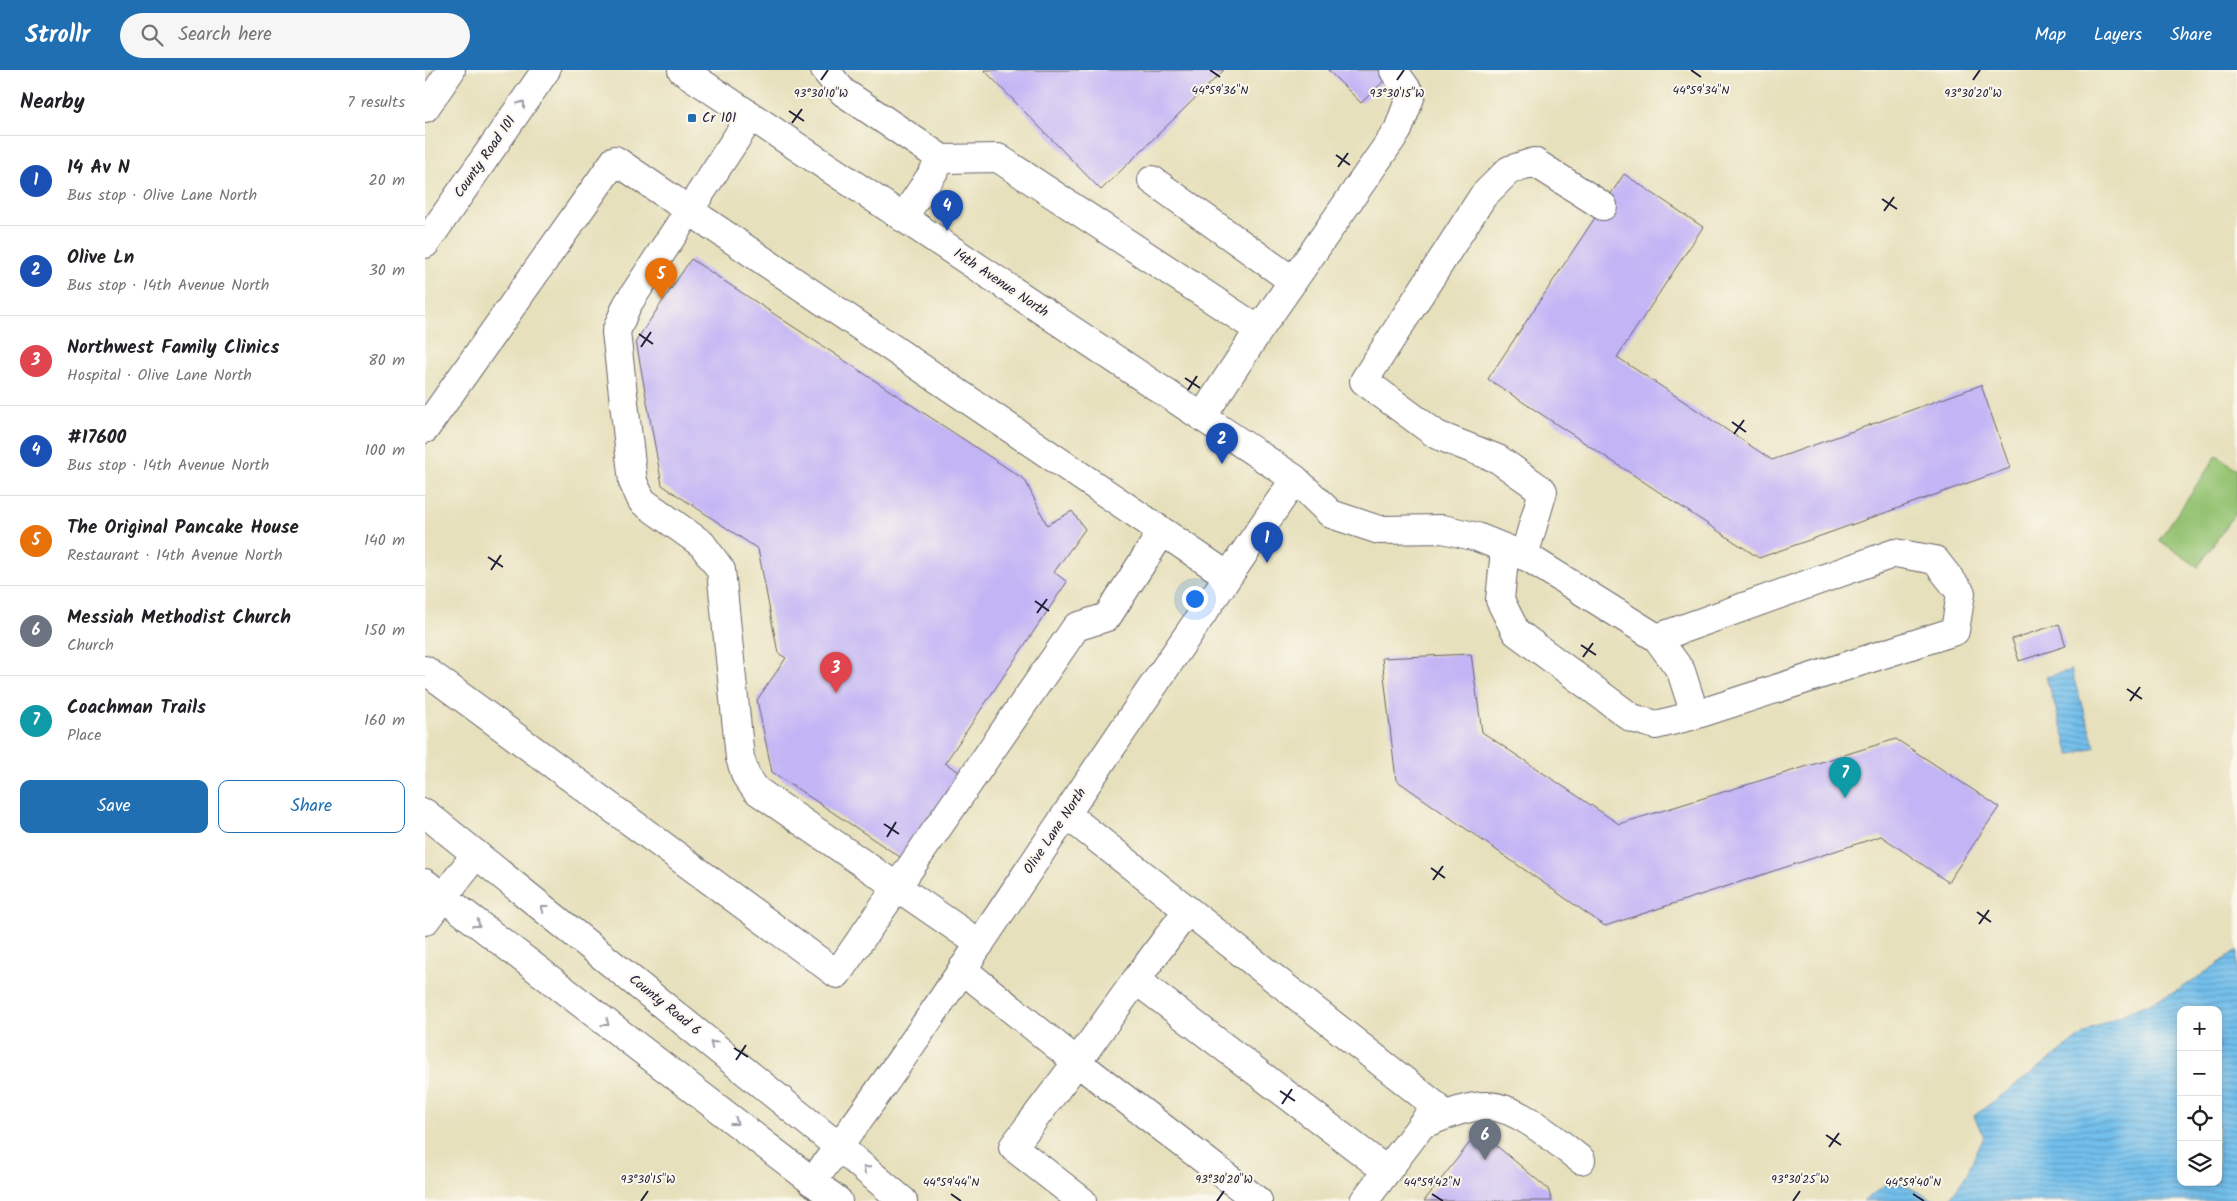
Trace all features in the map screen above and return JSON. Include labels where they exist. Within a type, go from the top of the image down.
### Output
[{"type":"street","points":[[425,108],[451,70]]},
{"type":"street","name":"County Road 101","points":[[425,244],[545,70]]},
{"type":"street","name":"14th Avenue North","points":[[682,70],[1295,479],[1331,514],[1379,530],[1443,529],[1477,537],[1514,552],[1657,638]]},
{"type":"street","points":[[825,70],[843,92],[942,159],[998,158],[1259,330]]},
{"type":"street","points":[[1202,417],[1259,330],[1398,130],[1411,95],[1394,71]]},
{"type":"street","points":[[751,116],[627,306],[616,332],[633,482],[642,501],[702,544],[721,570],[740,758],[746,776],[756,790],[980,944]]},
{"type":"street","points":[[903,218],[942,159]]},
{"type":"street","points":[[425,429],[615,160],[1228,576]]},
{"type":"street","points":[[1603,206],[1534,162],[1509,170],[1483,196],[1364,381],[1437,435],[1498,459],[1543,491],[1514,552],[1500,600],[1516,632],[1631,718],[1656,725],[1695,715],[1955,631],[1961,594],[1935,560],[1895,553],[1657,638],[1681,671],[1695,715]]},
{"type":"street","points":[[1152,180],[1293,281]]},
{"type":"street","name":"Olive Lane North","points":[[812,1182],[839,1147],[980,944],[1066,814],[1295,479]]},
{"type":"street","points":[[425,670],[837,974],[1076,627],[1107,618],[1162,532]]},
{"type":"street","name":"County Road 6","points":[[425,813],[839,1147],[903,1201]]},
{"type":"street","points":[[1066,814],[1436,1106],[1364,1201]]},
{"type":"street","points":[[425,921],[434,890],[476,854]]},
{"type":"street","points":[[434,890],[838,1201]]},
{"type":"street","points":[[1082,1201],[1013,1147],[1187,910]]},
{"type":"street","points":[[962,969],[1077,1062],[1259,1201]]},
{"type":"street","points":[[1136,980],[1387,1171]]},
{"type":"street","points":[[1423,1124],[1459,1111],[1489,1106],[1523,1117],[1581,1160]]},
{"type":"green space","points":[[2217,455],[2237,469],[2237,510],[2198,567],[2159,540]]},
{"type":"water","points":[[2071,670],[2095,747],[2070,755],[2046,677]]},
{"type":"water","points":[[2237,951],[2237,1201],[1948,1201],[1965,1177],[1984,1137],[1974,1116],[2092,1028],[2179,990]]},
{"type":"water","points":[[1893,1179],[1936,1201],[1863,1201]]},
{"type":"building","points":[[984,70],[1224,70],[1101,190]]},
{"type":"building","points":[[1328,70],[1395,70],[1361,103]]},
{"type":"building","points":[[1624,174],[1703,227],[1617,357],[1772,460],[1981,385],[2010,468],[1759,558],[1488,379]]},
{"type":"building","points":[[691,259],[1025,480],[1047,525],[1072,511],[1085,529],[1054,572],[1067,582],[945,763],[961,773],[903,859],[772,772],[757,700],[786,658],[778,653],[758,549],[662,485],[636,341]]},
{"type":"building","points":[[2059,624],[2066,646],[2019,661],[2012,639]]},
{"type":"building","points":[[1471,654],[1482,732],[1619,824],[1896,739],[1999,807],[1948,882],[1881,836],[1605,926],[1396,780],[1382,658]]},
{"type":"building","points":[[1479,1131],[1548,1189],[1552,1201],[1424,1201]]},
{"type":"place","name":"Cr 101","points":[[692,118]]},
{"type":"place","name":"#17600","points":[[947,231]]},
{"type":"place","name":"The Original Pancake House","points":[[661,299]]},
{"type":"place","name":"Olive Ln","points":[[1222,464]]},
{"type":"place","name":"14 Av N","points":[[1267,563]]},
{"type":"place","name":"Northwest Family Clinics","points":[[836,693]]},
{"type":"place","name":"Coachman Trails","points":[[1845,798]]},
{"type":"place","name":"Messiah Methodist Church","points":[[1485,1160]]}]
